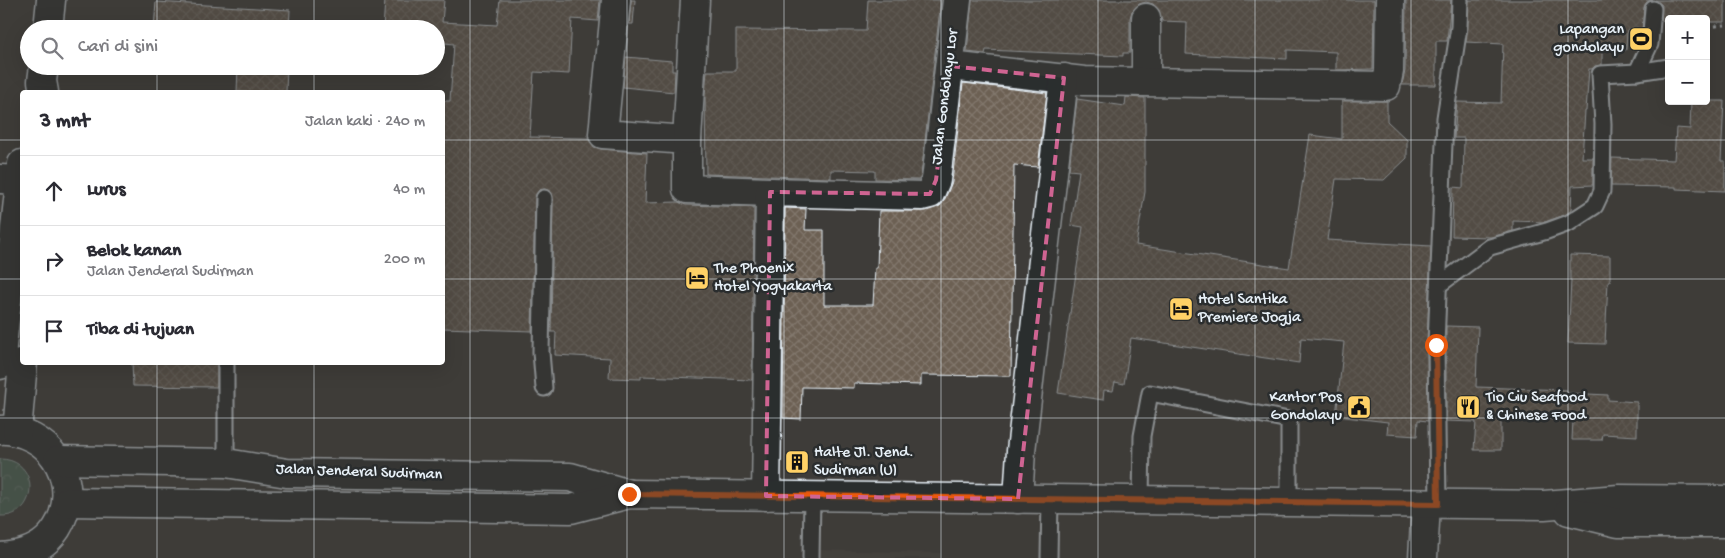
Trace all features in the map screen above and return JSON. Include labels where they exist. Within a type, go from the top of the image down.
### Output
[{"type":"main road","points":[[49,20],[51,0]]},
{"type":"main road","points":[[616,0],[603,134],[687,140]]},
{"type":"main road","points":[[696,0],[687,140],[687,189],[770,192],[766,496]]},
{"type":"main road","name":"Jalan Gondolayu Lor","points":[[770,192],[922,196],[930,194],[936,180],[957,0]]},
{"type":"main road","points":[[950,66],[1084,81],[1386,86],[1390,0]]},
{"type":"main road","points":[[1146,18],[1146,82]]},
{"type":"main road","points":[[1018,499],[1021,451],[1064,78]]},
{"type":"main road","points":[[0,365],[14,174]]},
{"type":"main road","points":[[0,557],[30,551],[47,540],[60,523],[66,502],[66,480],[58,460],[43,443],[9,431],[23,365]]},
{"type":"main road","name":"Jalan Jenderal Sudirman","points":[[58,460],[226,463],[287,473],[570,477],[629,494],[1544,505],[1725,523]]},
{"type":"main road","points":[[376,474],[376,507]]},
{"type":"main road","name":"Jalan Jenderal Sudirman","points":[[66,502],[571,509],[629,494]]},
{"type":"main road","name":"Jalan Jenderal Sudirman","points":[[1618,511],[1725,500]]},
{"type":"main road","points":[[1424,558],[1432,504]]},
{"type":"lane","points":[[1432,504],[1436,345],[1446,118],[1459,27],[1460,0]]},
{"type":"lane","points":[[1638,72],[1650,44],[1653,9]]},
{"type":"lane","points":[[1439,285],[1490,247],[1569,223],[1596,206],[1602,191],[1603,124],[1600,74],[1638,72],[1665,68]]},
{"type":"lane","points":[[544,198],[541,352],[544,388]]},
{"type":"lane","points":[[226,365],[226,463]]},
{"type":"lane","points":[[1141,500],[1142,436],[1150,393],[1289,420],[1289,502]]},
{"type":"lane","points":[[811,558],[812,497]]},
{"type":"lane","points":[[1049,558],[1050,499]]},
{"type":"path","points":[[1710,27],[1725,25]]},
{"type":"highlighted area","points":[[950,66],[1064,78],[1018,499],[766,496],[770,192],[930,194],[936,180]]},
{"type":"shaded area","points":[[816,550],[941,553],[941,558],[816,558]]},
{"type":"green space","points":[[0,459],[13,462],[23,468],[30,488],[28,499],[22,508],[13,514],[0,516]]},
{"type":"building","points":[[385,0],[444,0],[442,20],[384,20]]},
{"type":"building","points":[[500,0],[600,0],[598,21],[572,19],[569,74],[534,72],[530,137],[588,138],[594,147],[601,149],[647,153],[645,203],[678,202],[686,205],[754,207],[752,380],[641,376],[641,379],[609,378],[610,358],[555,355],[556,332],[551,332],[553,198],[552,193],[545,189],[539,190],[535,198],[532,331],[445,328],[445,101],[450,101],[454,44],[445,43],[445,22],[497,25]]},
{"type":"building","points":[[631,0],[635,0],[633,24],[629,24]]},
{"type":"building","points":[[868,0],[941,0],[919,180],[875,179],[875,171],[831,170],[831,178],[706,174],[705,95],[707,71],[736,71],[736,30],[866,31]]},
{"type":"building","points":[[972,0],[1374,0],[1373,69],[1336,70],[1336,52],[1287,50],[1287,59],[1186,54],[1187,22],[1162,21],[1159,10],[1153,4],[1146,2],[1139,4],[1132,11],[1130,18],[1130,53],[1123,53],[1123,56],[986,50],[985,54],[967,52]]},
{"type":"building","points":[[1406,0],[1451,0],[1447,41],[1436,41],[1436,85],[1402,85],[1405,71]]},
{"type":"building","points":[[1469,0],[1652,0],[1646,3],[1644,8],[1642,31],[1627,30],[1626,50],[1602,49],[1602,65],[1589,69],[1582,158],[1593,158],[1593,185],[1572,186],[1571,211],[1565,215],[1545,222],[1513,221],[1513,231],[1491,237],[1452,236],[1453,187],[1463,188],[1464,138],[1454,138],[1457,102],[1501,103],[1503,44],[1466,42]]},
{"type":"building","points":[[1655,0],[1725,0],[1725,22],[1710,22],[1710,15],[1665,15],[1665,20],[1661,20],[1662,5]]},
{"type":"building","points":[[156,2],[290,10],[289,20],[155,20]]},
{"type":"building","points":[[626,57],[672,61],[672,71],[675,71],[674,92],[623,87]]},
{"type":"building","points":[[238,75],[287,75],[286,90],[237,90]]},
{"type":"building","points":[[963,83],[1047,93],[1038,167],[1014,165],[1011,376],[921,375],[921,385],[854,383],[854,388],[802,387],[801,419],[783,418],[785,208],[806,209],[805,230],[824,230],[824,305],[873,305],[875,268],[877,268],[879,211],[926,211],[940,206],[944,201],[952,182]]},
{"type":"building","name":"Hotel Santika Premiere Jogja","points":[[1126,97],[1145,98],[1145,192],[1136,245],[1289,268],[1310,135],[1342,139],[1342,101],[1387,101],[1387,121],[1407,140],[1407,158],[1384,180],[1336,179],[1327,240],[1431,246],[1427,345],[1428,421],[1418,420],[1417,436],[1387,434],[1388,422],[1336,416],[1344,342],[1301,338],[1299,363],[1131,338],[1124,384],[1115,382],[1113,391],[1104,390],[1103,400],[1058,393],[1083,227],[1071,225],[1079,171],[1069,170],[1077,99],[1125,106]]},
{"type":"building","points":[[1710,101],[1724,101],[1721,161],[1725,161],[1725,191],[1676,189],[1676,187],[1611,186],[1612,158],[1674,160],[1676,128],[1690,129],[1691,105],[1710,105]]},
{"type":"building","points":[[1570,255],[1610,256],[1605,344],[1568,343],[1571,280]]},
{"type":"building","points":[[1446,326],[1478,327],[1476,387],[1567,390],[1567,393],[1608,395],[1608,400],[1637,402],[1637,436],[1603,434],[1602,440],[1572,440],[1573,420],[1501,418],[1501,450],[1474,450],[1476,422],[1446,421]]},
{"type":"building","points":[[132,365],[217,365],[217,387],[133,386]]},
{"type":"place","name":"Lapangan gondolayu","points":[[1641,39]]},
{"type":"place","name":"The Phoenix Hotel Yogyakarta","points":[[697,278]]},
{"type":"place","name":"Hotel Santika Premiere Jogja","points":[[1181,309]]},
{"type":"place","name":"Kantor Pos Gondolayu","points":[[1359,407]]},
{"type":"place","name":"Tio Ciu Seafood & Chinese Food","points":[[1468,407]]},
{"type":"place","name":"Halte Jl. Jend. Sudirman (U)","points":[[797,462]]},
{"type":"route","points":[[629,494],[1438,504],[1436,345]]}]
